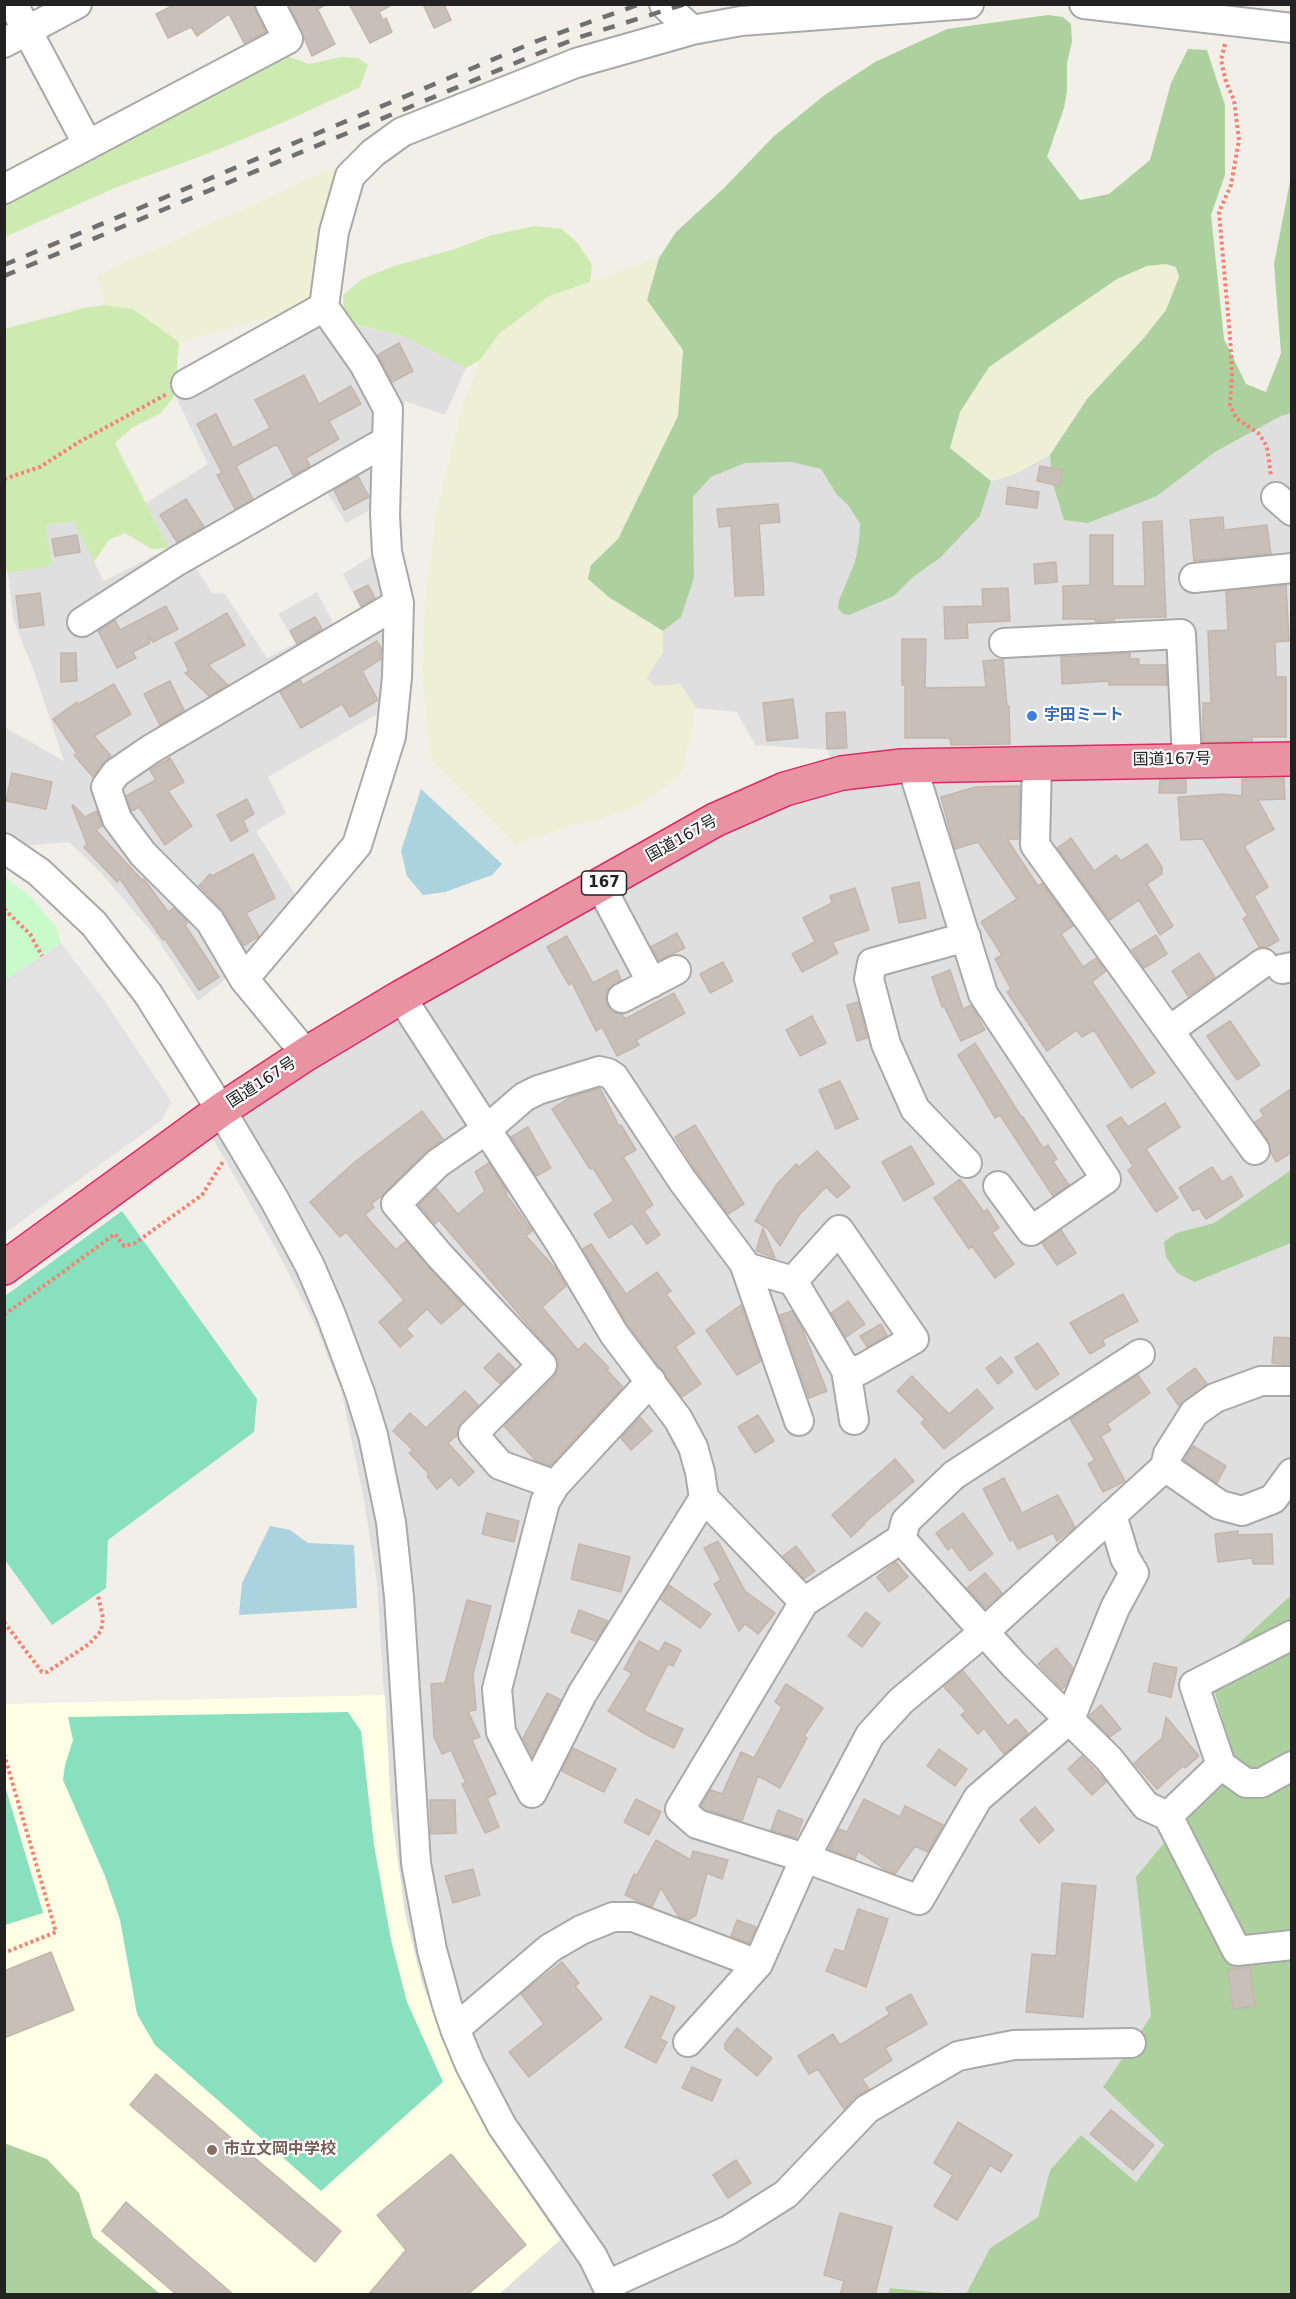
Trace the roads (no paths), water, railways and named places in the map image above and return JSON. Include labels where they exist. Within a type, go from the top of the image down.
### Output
[{"type":"highway","name":"国道167号","points":[[4,1268],[221,1110],[306,1054],[401,997],[715,820],[785,789],[842,773],[912,766],[1187,759],[1292,759]]},
{"type":"street","points":[[14,4],[16,37],[88,145]]},
{"type":"street","points":[[16,37],[77,4]]},
{"type":"street","points":[[4,189],[288,39],[270,4]]},
{"type":"street","points":[[664,4],[692,30]]},
{"type":"street","points":[[244,979],[357,845],[391,736],[397,677],[399,603],[387,552],[385,442],[388,409],[380,392],[324,307],[334,232],[340,204],[350,176],[373,153],[402,132],[576,63],[692,30],[741,21],[969,4]]},
{"type":"street","points":[[1084,4],[1292,28]]},
{"type":"street","points":[[186,384],[324,307]]},
{"type":"street","points":[[82,622],[177,561],[385,442]]},
{"type":"street","points":[[1194,578],[1292,568]]},
{"type":"street","points":[[306,1054],[244,979],[210,921],[143,854],[117,819],[106,787],[116,773],[151,749],[399,603]]},
{"type":"street","points":[[1004,643],[1181,634],[1187,759]]},
{"type":"street","points":[[1036,763],[1035,845],[1255,1150]]},
{"type":"street","points":[[912,766],[983,994],[1106,1179],[1031,1231],[998,1186]]},
{"type":"street","points":[[4,848],[39,872],[94,924],[148,994],[221,1110],[274,1199],[310,1266],[348,1358],[373,1435],[391,1522],[399,1597],[416,1863],[432,1950],[455,2029],[470,2065],[502,2126],[593,2257],[609,2290],[729,2230],[786,2194],[867,2109],[958,2056],[1014,2045],[1131,2043]]},
{"type":"street","points":[[600,885],[664,977],[622,998]]},
{"type":"street","points":[[966,937],[872,963],[869,979],[886,1044],[915,1109],[966,1163]]},
{"type":"street","points":[[1170,1030],[1279,966]]},
{"type":"street","points":[[401,997],[560,1243],[614,1334],[678,1419],[693,1447],[704,1498],[804,1602]]},
{"type":"street","points":[[555,1485],[500,1465],[473,1434],[542,1365],[440,1256],[396,1204],[438,1163],[486,1130],[524,1097],[538,1090],[599,1071],[614,1077],[682,1180],[746,1268],[799,1421]]},
{"type":"street","points":[[793,1281],[839,1230],[915,1339],[860,1370],[846,1370]]},
{"type":"street","points":[[746,1268],[793,1281],[846,1370],[854,1420]]},
{"type":"street","points":[[1112,1515],[1125,1558],[1134,1573],[1111,1618],[1070,1719],[978,1798],[919,1900],[805,1858],[697,1824],[680,1809],[804,1602],[901,1539],[906,1521],[954,1475],[1140,1354]]},
{"type":"street","points":[[651,1381],[555,1485],[545,1502],[497,1689],[501,1732],[532,1793],[582,1694],[704,1498]]},
{"type":"street","points":[[688,2042],[759,1964],[805,1858],[870,1735],[901,1701],[985,1631],[1165,1467],[1168,1455],[1194,1413],[1215,1398],[1260,1382],[1292,1381]]},
{"type":"street","points":[[1165,1467],[1220,1505],[1242,1511],[1273,1499],[1292,1473]]},
{"type":"street","points":[[901,1539],[1013,1664],[1109,1759],[1146,1806],[1168,1816],[1237,1951],[1292,1945]]},
{"type":"street","points":[[1292,1635],[1194,1684],[1221,1765],[1246,1783],[1261,1783],[1292,1766]]},
{"type":"street","points":[[1168,1816],[1221,1765]]},
{"type":"street","points":[[455,2029],[550,1948],[581,1930],[613,1917],[633,1917],[759,1964]]},
{"type":"water","points":[[421,789],[502,864],[492,875],[445,892],[423,895],[407,876],[401,851]]},
{"type":"water","points":[[270,1526],[290,1530],[308,1543],[354,1545],[357,1608],[239,1615],[242,1583]]},
{"type":"railway","points":[[4,265],[537,41],[640,4]]},
{"type":"railway","points":[[4,276],[537,54],[580,37],[685,4]]},
{"type":"place","name":"宇田ミート","points":[[1032,716]]},
{"type":"place","name":"市立文岡中学校","points":[[212,2150]]}]
